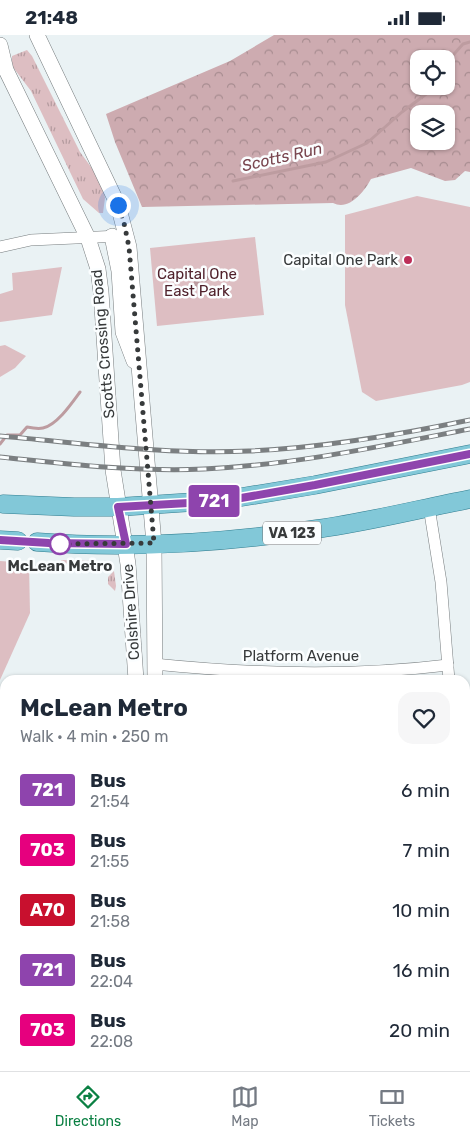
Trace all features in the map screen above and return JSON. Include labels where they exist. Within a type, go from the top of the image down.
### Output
[{"type":"main road","points":[[37,35],[118,205],[119,236],[131,273],[154,543]]},
{"type":"main road","name":"Scotts Crossing Road","points":[[0,45],[6,70],[88,238],[98,269],[112,460],[118,507],[126,544]]},
{"type":"main road","points":[[3,504],[118,507],[224,501],[470,454]]},
{"type":"main road","name":"VA 123","points":[[37,542],[126,544],[258,537],[319,529],[470,499]]},
{"type":"main road","points":[[0,540],[18,541]]},
{"type":"main road","name":"Colshire Drive","points":[[154,543],[155,675]]},
{"type":"main road","name":"Colshire Drive","points":[[126,544],[136,675]]},
{"type":"street","points":[[0,247],[31,240],[119,236]]},
{"type":"street","points":[[429,507],[441,582],[449,675]]},
{"type":"street","name":"Platform Avenue","points":[[154,664],[221,671],[306,674],[448,665]]},
{"type":"green space","points":[[274,35],[470,35],[470,172],[465,171],[455,180],[445,181],[411,168],[371,179],[355,199],[345,204],[142,207],[115,142],[106,114],[230,61]]},
{"type":"green space","points":[[27,50],[32,56],[80,152],[102,182],[105,198],[103,213],[99,213],[83,199],[31,91],[12,66],[12,56]]},
{"type":"green space","name":"Capital One Park","points":[[417,196],[470,207],[470,382],[376,401],[362,392],[345,305],[345,215]]},
{"type":"green space","name":"Capital One East Park","points":[[255,237],[264,315],[157,326],[150,248]]},
{"type":"green space","points":[[62,267],[52,315],[0,322],[0,294],[13,290],[12,273]]},
{"type":"green space","points":[[5,345],[26,356],[15,368],[0,377],[0,346]]},
{"type":"green space","points":[[61,560],[94,561],[95,565],[61,563]]},
{"type":"green space","points":[[0,561],[29,563],[30,613],[2,675],[0,675]]},
{"type":"green space","points":[[114,571],[115,591],[108,584],[108,577]]},
{"type":"water","points":[[205,267],[215,274],[190,296],[189,293],[197,276]]},
{"type":"waterway","name":"Scotts Run","points":[[455,53],[463,44],[470,42]]},
{"type":"waterway","name":"Scotts Run","points":[[233,181],[326,162],[367,143],[402,112],[425,95]]},
{"type":"waterway","name":"Scotts Run","points":[[0,444],[7,435],[20,435],[27,427],[43,428],[54,423],[80,392]]},
{"type":"railway","points":[[0,436],[155,450],[249,451],[305,447],[360,440],[470,420]]},
{"type":"railway","points":[[0,457],[127,468],[178,470],[238,467],[305,459],[470,429]]},
{"type":"bus line","name":"721","points":[[0,540],[126,544],[118,507],[224,501],[470,454]]},
{"type":"place","name":"Capital One Park","points":[[408,260]]},
{"type":"place","name":"McLean Metro","points":[[60,544]]},
{"type":"route","points":[[60,544],[154,543],[129,247],[118,205]]}]
